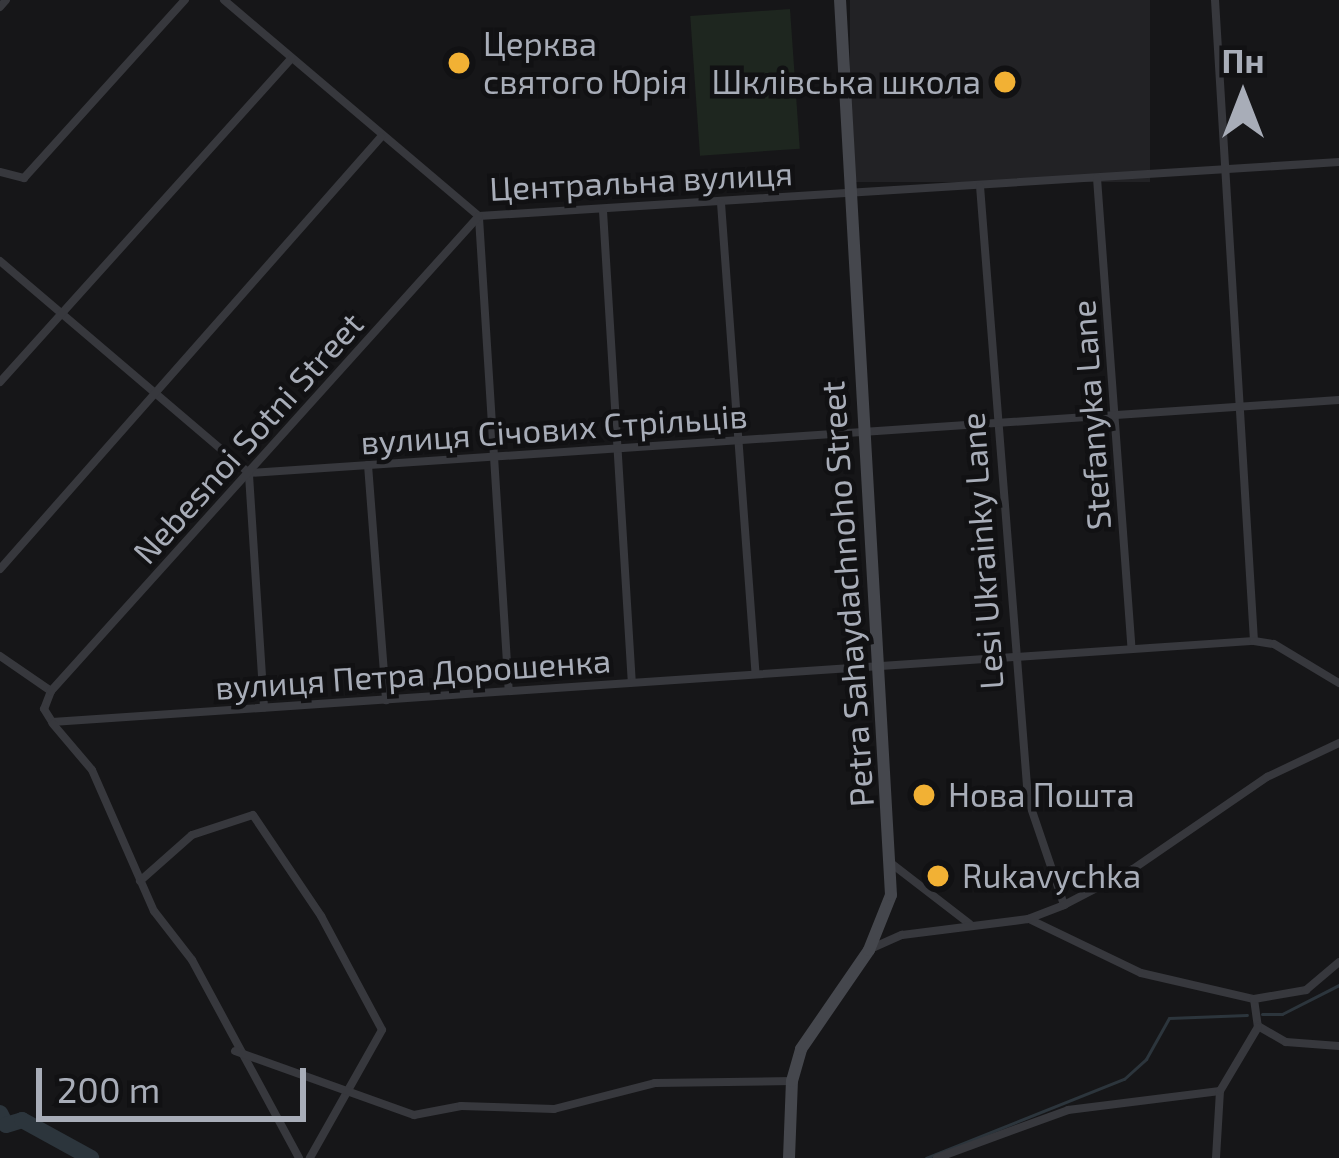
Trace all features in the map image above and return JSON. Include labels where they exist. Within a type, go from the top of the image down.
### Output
[{"type":"street","points":[[0,7],[6,0]]},
{"type":"street","points":[[0,172],[24,178],[184,0]]},
{"type":"street","name":"Центральна вулиця","points":[[224,0],[479,216],[1339,163]]},
{"type":"street","name":"Petra Sahaydachnoho Street","points":[[789,1158],[792,1081],[801,1049],[884,922],[892,864],[874,667],[840,0]]},
{"type":"street","points":[[1214,0],[1254,641],[1274,644],[1339,683]]},
{"type":"street","points":[[0,382],[291,59]]},
{"type":"street","points":[[0,569],[381,137]]},
{"type":"street","name":"Stefanyka Lane","points":[[1097,178],[1132,649]]},
{"type":"street","name":"Lesi Ukrainky Lane","points":[[980,186],[1012,657],[1031,815],[1064,905]]},
{"type":"street","points":[[722,203],[756,675]]},
{"type":"street","points":[[603,211],[632,683]]},
{"type":"street","points":[[479,216],[509,692]]},
{"type":"street","name":"Nebesnoi Sotni Street","points":[[51,691],[479,216]]},
{"type":"street","points":[[0,261],[249,473],[264,708]]},
{"type":"street","name":"вулиця Січових Стрільців","points":[[249,473],[1339,400]]},
{"type":"street","points":[[368,465],[386,700]]},
{"type":"street","name":"вулиця Петра Дорошенка","points":[[52,722],[1254,641]]},
{"type":"street","points":[[0,656],[51,691],[44,709],[92,770],[140,881],[192,960],[235,1052],[275,1105],[298,1158]]},
{"type":"street","points":[[868,950],[970,924],[1028,919],[1064,905],[1133,869],[1267,777],[1339,743]]},
{"type":"street","points":[[140,881],[192,835],[253,815],[321,916],[382,1030],[310,1158]]},
{"type":"street","points":[[892,864],[970,924]]},
{"type":"street","points":[[1028,919],[1141,973],[1254,999],[1306,990],[1339,962]]},
{"type":"street","points":[[1216,1158],[1220,1091],[1258,1026],[1254,999]]},
{"type":"street","points":[[1258,1026],[1286,1042],[1339,1046]]},
{"type":"street","points":[[235,1052],[414,1115],[461,1106],[554,1109],[655,1083],[792,1081]]},
{"type":"street","points":[[937,1158],[1068,1110],[1220,1091]]},
{"type":"shaded area","name":"Шклівська школа","points":[[850,0],[1150,0],[1150,182],[850,182]]},
{"type":"shaded area","points":[[790,9],[800,149],[700,156],[690,16]]},
{"type":"waterway","points":[[1262,1014],[1282,1014],[1339,985]]},
{"type":"waterway","points":[[926,1158],[1124,1079],[1146,1059],[1169,1018],[1247,1015]]},
{"type":"waterway","points":[[0,1113],[6,1125],[22,1120],[91,1158]]},
{"type":"place","name":"Церква святого Юрія","points":[[459,63]]},
{"type":"place","name":"Шклівська школа","points":[[1005,82]]},
{"type":"place","name":"Нова Пошта","points":[[924,795]]},
{"type":"place","name":"Rukavychka","points":[[938,876]]}]
